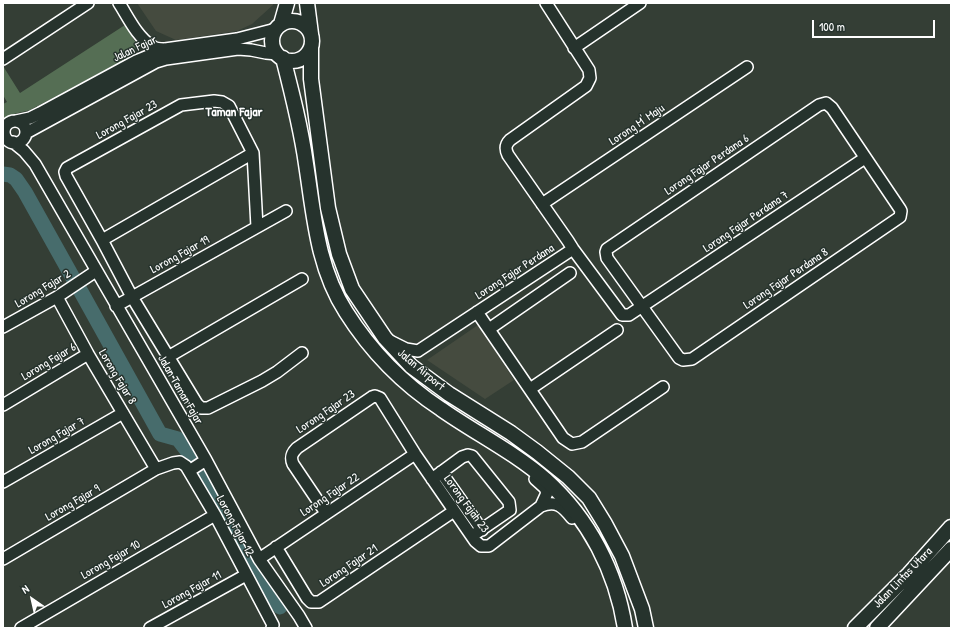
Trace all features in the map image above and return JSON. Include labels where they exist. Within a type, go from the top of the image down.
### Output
[{"type":"main road","points":[[278,27],[289,21],[298,22],[306,27],[311,41],[308,53],[296,60],[290,60],[280,56],[274,48],[272,42],[273,35],[278,27],[287,3]]},
{"type":"main road","name":"Jalan Airport","points":[[307,3],[311,41],[311,79],[328,208],[338,254],[352,288],[385,338],[411,366],[449,394],[511,433],[537,452],[568,477],[589,498],[622,556],[642,609],[646,628]]},
{"type":"main road","name":"Jalan Airport","points":[[280,56],[292,92],[303,147],[318,244],[330,282],[346,312],[368,343],[411,387],[440,409],[525,464],[545,479],[569,503],[589,530],[598,546],[620,599],[625,627]]},
{"type":"main road","points":[[589,498],[615,531],[630,558],[642,586],[652,628]]},
{"type":"main road","name":"Jalan Lintas Utara","points":[[855,628],[908,574],[951,527]]},
{"type":"main road","name":"Jalan Lintas Utara","points":[[877,628],[951,549]]},
{"type":"street","points":[[3,59],[88,3]]},
{"type":"street","points":[[119,3],[140,36],[151,46],[158,49],[165,49]]},
{"type":"street","points":[[546,3],[589,70],[589,82],[586,86],[510,140],[506,146],[508,155],[573,250]]},
{"type":"street","points":[[574,48],[640,3]]},
{"type":"street","name":"Jalan Fajar","points":[[8,125],[30,118],[136,61],[165,49],[237,39],[278,27]]},
{"type":"street","points":[[136,61],[142,49],[140,36]]},
{"type":"street","name":"Jalan Fajar","points":[[8,143],[20,142],[25,135],[166,58],[238,49],[280,56]]},
{"type":"street","name":"Lorong M' Maju","points":[[542,204],[747,67]]},
{"type":"street","name":"Lorong Fajar 23","points":[[102,240],[66,176],[65,172],[67,168],[181,105],[214,101],[222,102],[229,106],[253,153]]},
{"type":"street","name":"Lorong Fajar Perdana 6","points":[[642,307],[607,258],[606,252],[609,247],[799,118],[819,105],[826,103],[832,108],[866,158]]},
{"type":"street","points":[[19,121],[25,126],[25,135],[35,164],[24,151],[8,143],[4,132],[8,125],[19,121]]},
{"type":"street","points":[[257,227],[253,153],[102,240],[132,297],[197,404],[202,408],[208,408],[262,381],[277,372],[302,353]]},
{"type":"street","name":"Lorong Fajar Perdana 8","points":[[642,307],[675,354],[683,360],[692,359],[899,218],[901,214],[900,209],[866,158]]},
{"type":"street","name":"Lorong Fajar Perdana 7","points":[[629,315],[866,158]]},
{"type":"street","name":"Jalan Taman Fajar","points":[[35,164],[206,460],[259,559],[306,628]]},
{"type":"street","name":"Lorong Fajar 19","points":[[116,306],[286,211]]},
{"type":"street","name":"Lorong Fajar Perdana","points":[[418,351],[573,250],[620,313],[624,316],[629,315]]},
{"type":"street","name":"Lorong Fajar 2","points":[[3,327],[57,297],[96,271]]},
{"type":"street","points":[[489,329],[570,273]]},
{"type":"street","points":[[168,357],[302,278]]},
{"type":"street","name":"Lorong Fajar 8","points":[[57,297],[88,354],[156,469]]},
{"type":"street","points":[[477,312],[563,438],[572,444],[582,442],[664,387]]},
{"type":"street","points":[[530,389],[617,330]]},
{"type":"street","points":[[385,338],[406,349],[418,351],[419,363],[426,377]]},
{"type":"street","name":"Lorong Fajar 6","points":[[3,405],[88,354]]},
{"type":"street","name":"Lorong Fajar 23","points":[[326,513],[293,464],[291,455],[297,448],[372,396],[380,398],[415,454]]},
{"type":"street","name":"Lorong Fajar 7","points":[[3,482],[123,414]]},
{"type":"street","points":[[469,428],[540,482],[547,493],[541,506]]},
{"type":"street","name":"Lorong Fajah 23","points":[[415,454],[454,511],[481,546],[489,546],[541,506]]},
{"type":"street","name":"Lorong Fajar 22","points":[[259,559],[415,454]]},
{"type":"street","points":[[432,479],[462,457],[468,455],[472,456],[509,502],[510,510],[472,536]]},
{"type":"street","points":[[156,469],[180,462],[186,466],[189,471],[206,460]]},
{"type":"street","name":"Lorong Fajar 9","points":[[3,558],[156,469]]},
{"type":"street","name":"Lorong Fajar 12","points":[[189,471],[215,515],[273,625],[272,628]]},
{"type":"street","points":[[441,472],[482,530]]},
{"type":"street","points":[[541,506],[550,503],[560,506],[576,523],[591,547],[610,584],[625,627]]},
{"type":"street","name":"Lorong Fajar 21","points":[[276,547],[307,598],[311,602],[319,602],[454,511]]},
{"type":"street","name":"Lorong Fajar 10","points":[[21,628],[215,515]]},
{"type":"street","name":"Lorong Fajar 11","points":[[150,628],[246,575]]},
{"type":"shaded area","points":[[137,3],[273,3],[273,5],[252,24],[237,31],[176,40],[156,31]]},
{"type":"shaded area","points":[[478,325],[514,380],[485,399],[427,360]]},
{"type":"green space","points":[[125,25],[137,45],[134,53],[130,57],[30,110],[13,114],[3,119],[3,104],[7,102],[3,95],[3,66],[20,93]]},
{"type":"waterway","points":[[3,174],[10,175],[16,179],[25,192],[73,278]]},
{"type":"waterway","points":[[80,290],[160,434],[178,439],[191,456]]},
{"type":"waterway","points":[[204,478],[253,564],[280,607]]},
{"type":"district","name":"Taman Fajar","points":[[234,113]]}]
